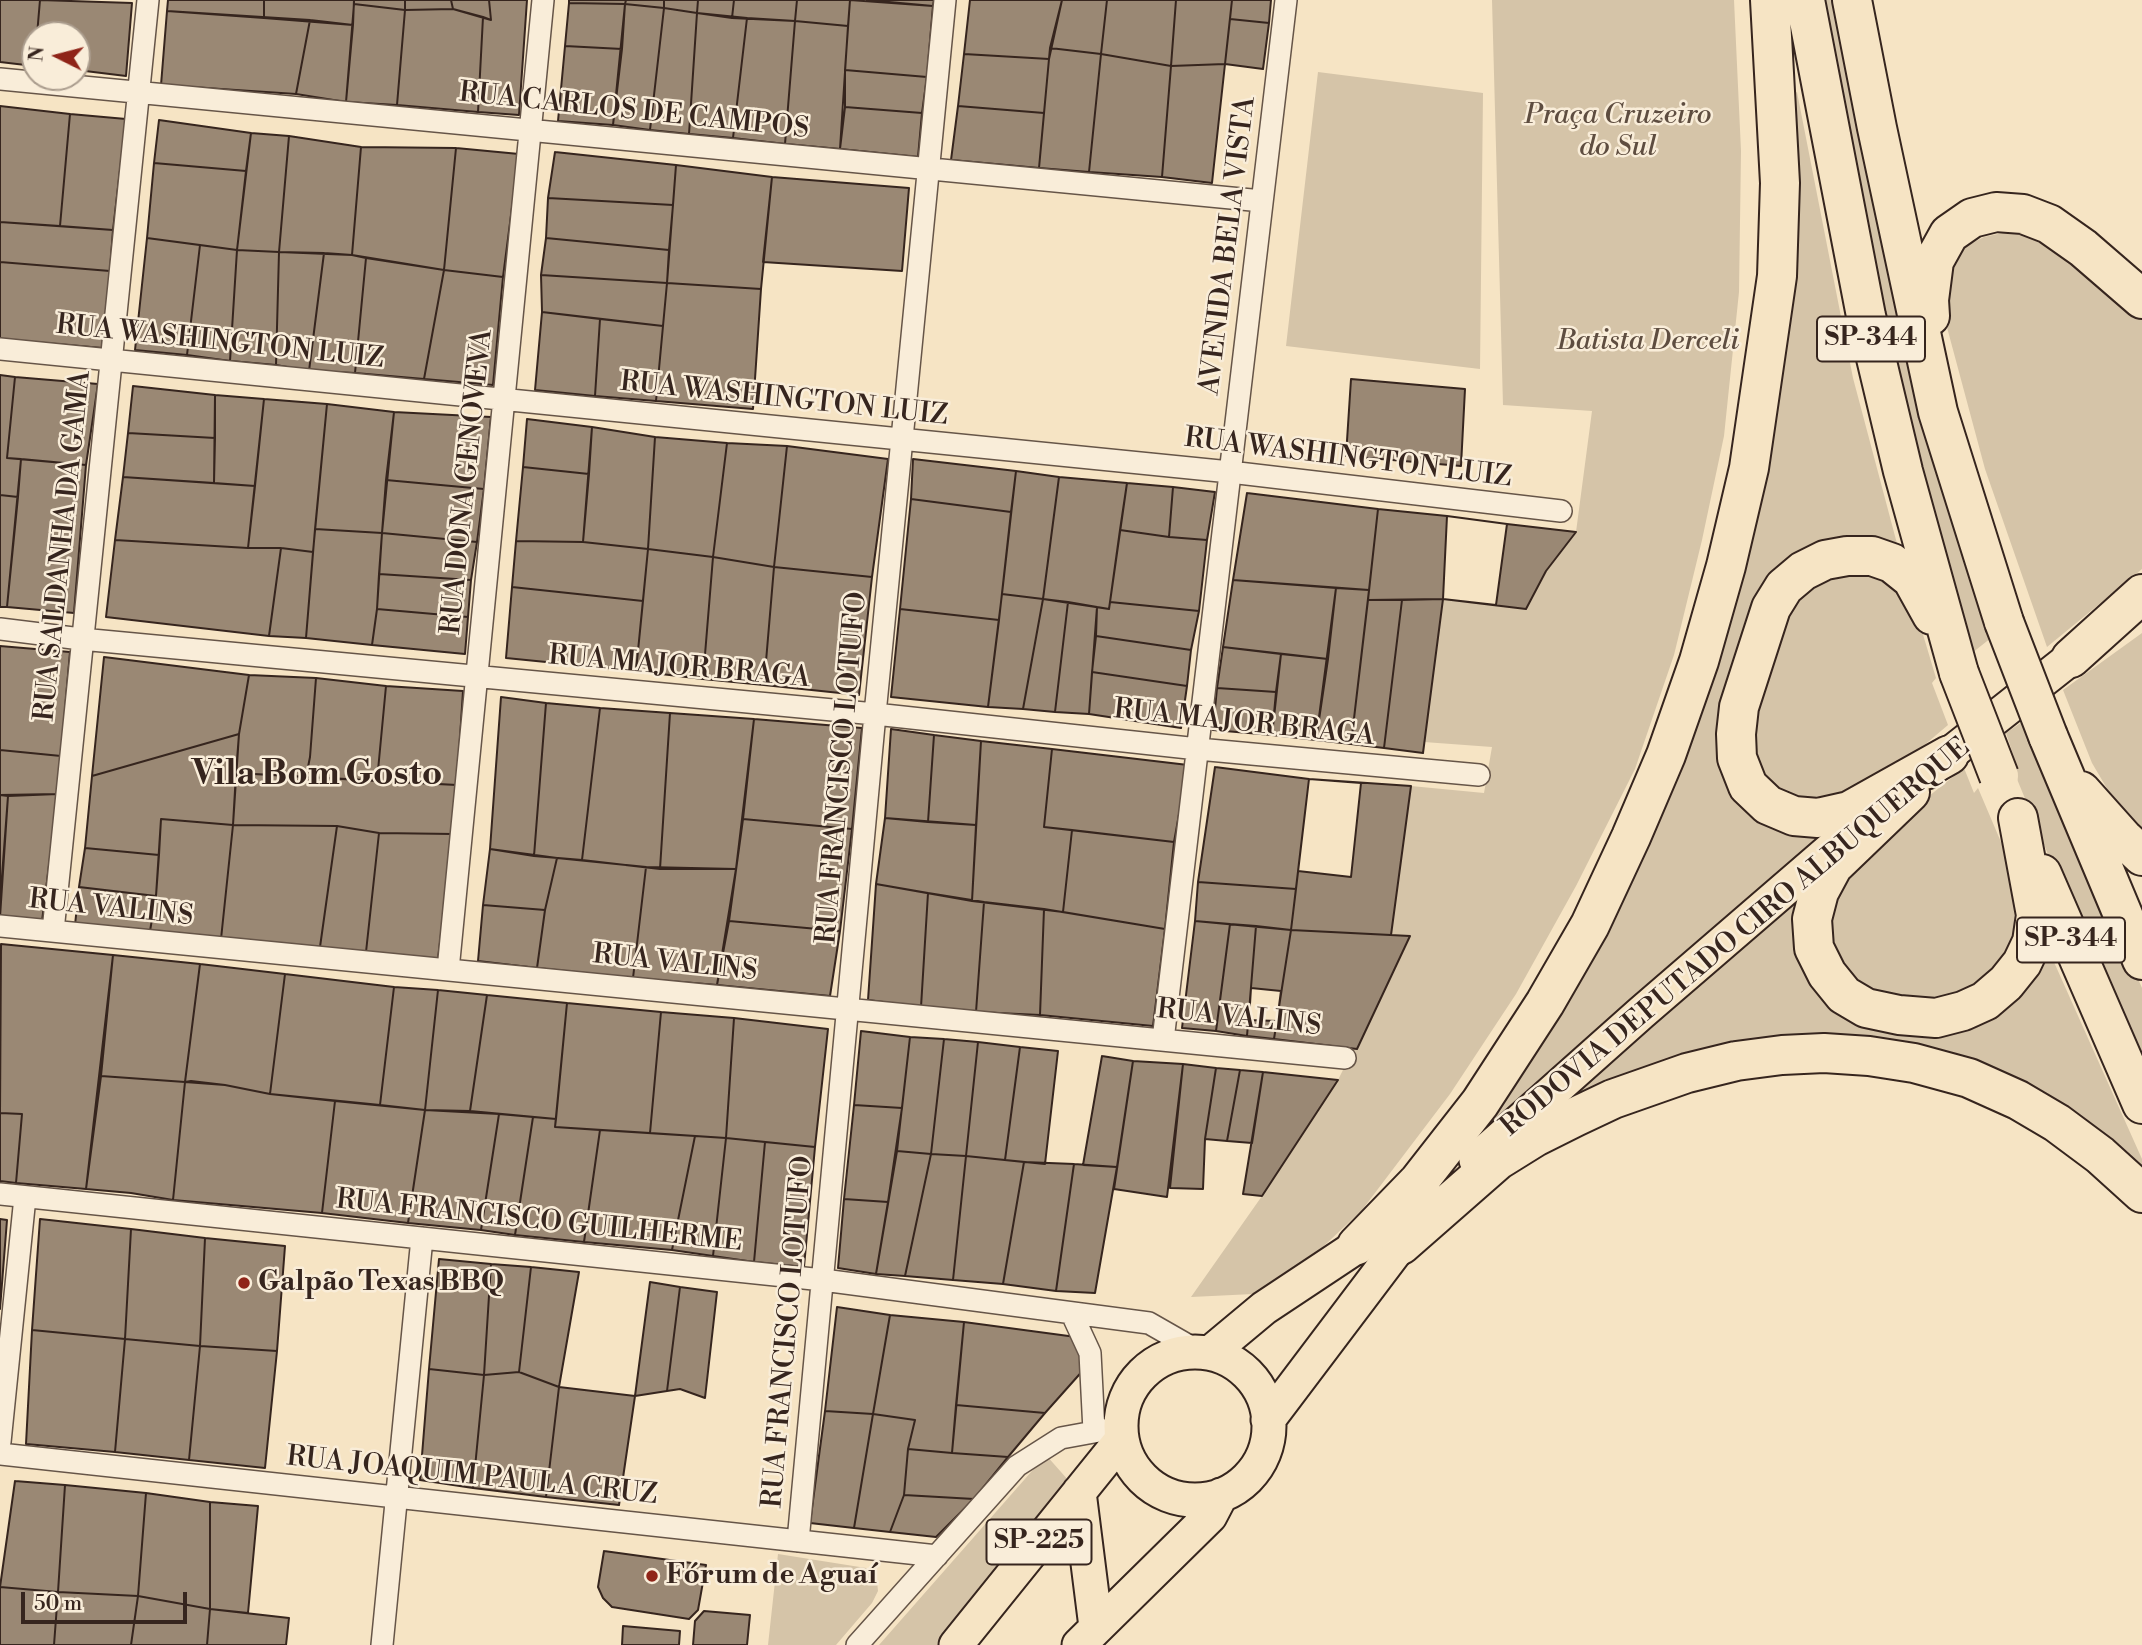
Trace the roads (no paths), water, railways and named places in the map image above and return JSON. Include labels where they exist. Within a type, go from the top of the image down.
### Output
[{"type":"highway","points":[[1357,1245],[1419,1181],[1480,1103],[1545,1003],[1590,925],[1631,836],[1667,755],[1699,661],[1726,566],[1749,468],[1777,276],[1780,183],[1770,0]]},
{"type":"highway","name":"SP-344","points":[[1805,0],[1866,316],[1903,471],[1955,662],[1999,776],[2142,1104]]},
{"type":"highway","name":"SP-344","points":[[1852,0],[1938,412],[2004,622],[2054,752],[2142,960]]},
{"type":"highway","points":[[1938,412],[1929,300],[1934,261],[1950,234],[1972,218],[1996,212],[2023,214],[2049,224],[2083,248],[2142,299]]},
{"type":"highway","points":[[1949,755],[1849,811],[1818,818],[1794,816],[1768,805],[1748,786],[1737,758],[1736,734],[1740,707],[1772,608],[1784,587],[1802,571],[1825,560],[1847,556],[1872,556],[1892,563],[1912,579],[1955,662]]},
{"type":"highway","points":[[2071,658],[2142,594]]},
{"type":"highway","points":[[2071,658],[2142,616]]},
{"type":"highway","points":[[2054,752],[2123,838],[2142,856]]},
{"type":"highway","points":[[1949,755],[1833,866],[1819,892],[1812,919],[1814,948],[1827,974],[1844,995],[1866,1008],[1899,1016],[1936,1018],[1963,1011],[1985,1001],[2006,984],[2032,942],[2036,915],[2018,818]]},
{"type":"highway","points":[[1401,1245],[1499,1160],[1535,1137],[1575,1117],[1613,1099],[1686,1073],[1737,1061],[1782,1055],[1824,1053],[1869,1056],[1914,1063],[1969,1078],[2018,1100],[2057,1123],[2100,1154],[2142,1194]]},
{"type":"main road","name":"RODOVIA DEPUTADO CIRO ALBUQUERQUE","points":[[1204,1352],[1357,1245],[1436,1196],[1869,817],[2071,658]]},
{"type":"main road","name":"RODOVIA DEPUTADO CIRO ALBUQUERQUE","points":[[1268,1420],[1436,1196]]},
{"type":"main road","points":[[1204,1352],[1232,1362],[1250,1377],[1263,1397],[1268,1420],[1264,1452],[1244,1481],[1221,1495],[1197,1500],[1173,1497],[1152,1486],[1134,1469],[1112,1433],[1137,1379],[1154,1364],[1175,1354],[1204,1352]]},
{"type":"main road","name":"SP-225","points":[[956,1645],[1079,1492],[1112,1433]]},
{"type":"main road","points":[[1079,1492],[1093,1639]]},
{"type":"main road","points":[[1093,1639],[1210,1516],[1221,1495]]},
{"type":"street","name":"RUA SALDANHA DA GAMA","points":[[52,931],[148,0]]},
{"type":"street","name":"RUA DONA GENOVEVA","points":[[448,970],[543,0]]},
{"type":"street","name":"RUA FRANCISCO LOTUFO","points":[[798,1541],[945,0]]},
{"type":"street","name":"AVENIDA BELA VISTA","points":[[1163,1040],[1286,0]]},
{"type":"street","name":"RUA CARLOS DE CAMPOS","points":[[0,79],[1262,201]]},
{"type":"street","name":"RUA WASHINGTON LUIZ","points":[[0,349],[1230,472],[1562,511]]},
{"type":"street","name":"RUA MAJOR BRAGA","points":[[0,629],[1479,775]]},
{"type":"street","name":"RUA VALINS","points":[[0,926],[1345,1058]]},
{"type":"street","name":"RUA FRANCISCO GUILHERME","points":[[0,1194],[822,1280],[1149,1323],[1204,1352]]},
{"type":"street","points":[[0,1442],[25,1197]]},
{"type":"street","points":[[383,1645],[422,1238]]},
{"type":"street","points":[[857,1645],[1017,1466],[1061,1438],[1112,1433],[1090,1353],[1072,1314]]},
{"type":"street","name":"RUA JOAQUIM PAULA CRUZ","points":[[0,1454],[937,1556]]},
{"type":"place","name":"Galpão Texas BBQ","points":[[244,1283]]},
{"type":"place","name":"Fórum de Aguaí","points":[[652,1576]]},
{"type":"district","name":"Vila Bom Gosto","points":[[317,776]]},
{"type":"park label","name":"Praça Cruzeiro do Sul","points":[[1618,132]]},
{"type":"park label","name":"Batista Derceli","points":[[1648,342]]}]
